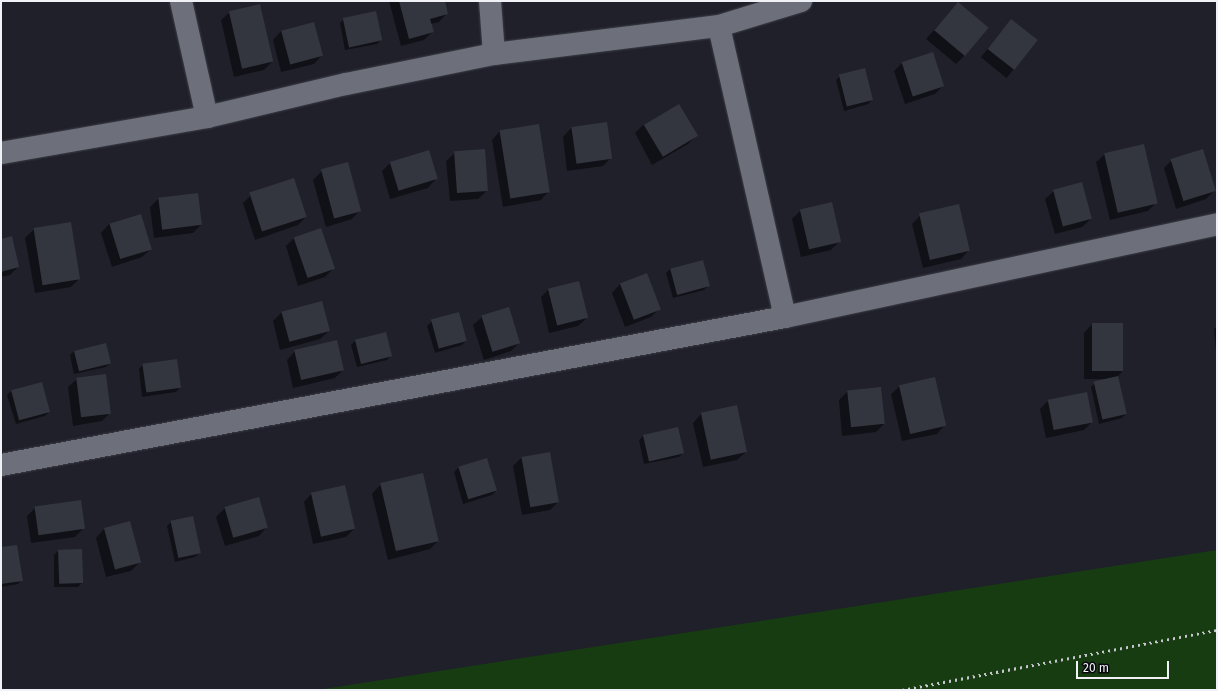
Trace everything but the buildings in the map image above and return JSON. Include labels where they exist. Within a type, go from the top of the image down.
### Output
[{"type":"street","points":[[181,1],[207,117]]},
{"type":"street","points":[[490,1],[494,54]]},
{"type":"street","points":[[1,153],[207,117],[346,84],[494,54],[718,26],[801,1]]},
{"type":"street","points":[[718,26],[785,317]]},
{"type":"street","points":[[1,465],[785,317],[1217,224]]},
{"type":"green space","points":[[1217,550],[1217,690],[317,690]]},
{"type":"railway","points":[[902,690],[1217,630]]}]
